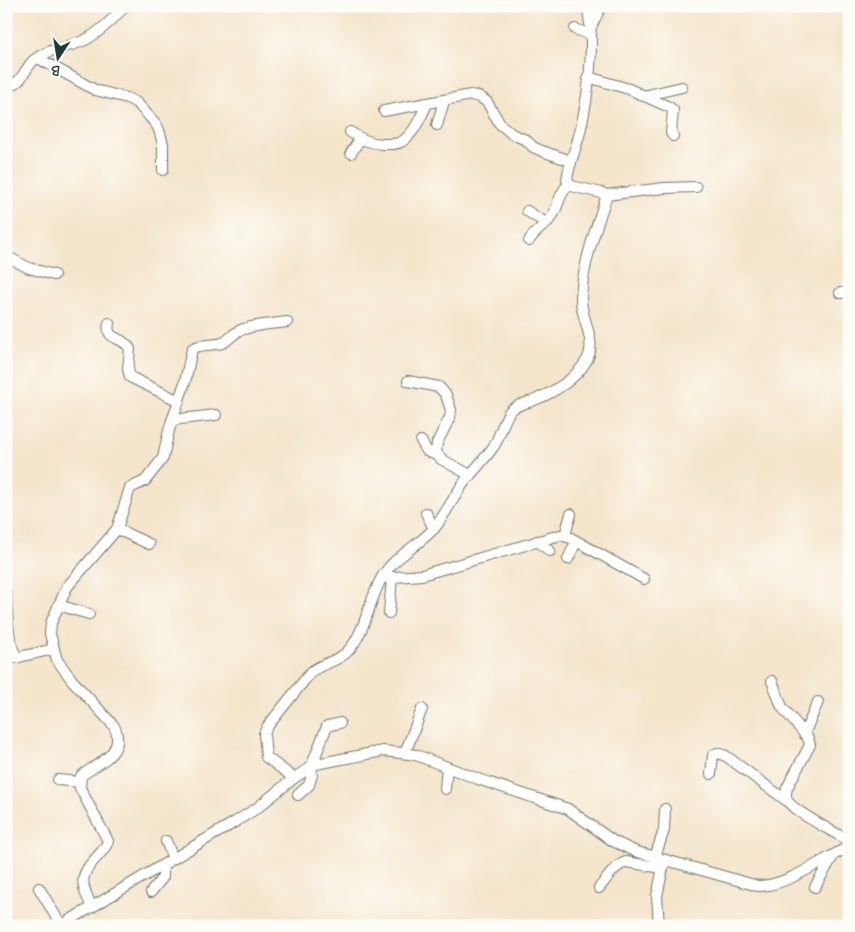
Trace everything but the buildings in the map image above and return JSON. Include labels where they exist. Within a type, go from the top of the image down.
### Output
[{"type":"street","points":[[6,86],[12,86],[19,82],[33,61],[48,52],[65,48],[86,39],[104,27],[125,6]]},
{"type":"street","points":[[587,6],[591,31],[588,77],[580,134],[567,180],[569,184],[576,188],[606,195],[664,188],[696,187]]},
{"type":"street","points":[[591,31],[601,6]]},
{"type":"street","points":[[574,29],[591,31]]},
{"type":"street","points":[[38,58],[95,90],[127,98],[137,103],[159,130],[162,144],[163,170]]},
{"type":"street","points":[[588,77],[617,85],[669,107],[673,110],[671,133],[673,136]]},
{"type":"street","points":[[643,96],[682,87]]},
{"type":"street","points":[[384,111],[471,95],[480,97],[488,102],[500,124],[506,130],[542,151],[572,161]]},
{"type":"street","points":[[438,125],[444,101]]},
{"type":"street","points":[[350,132],[360,139],[371,143],[396,144],[402,142],[414,129],[427,104]]},
{"type":"street","points":[[351,153],[360,139]]},
{"type":"street","points":[[529,241],[534,232],[546,223],[557,208],[563,190],[569,184]]},
{"type":"street","points":[[294,778],[266,757],[264,734],[267,726],[311,672],[317,667],[339,659],[354,644],[396,560],[434,529],[470,475],[495,445],[513,408],[550,393],[573,376],[586,363],[590,343],[587,322],[581,302],[582,287],[606,195]]},
{"type":"street","points":[[527,211],[546,223]]},
{"type":"street","points":[[6,256],[29,268],[54,274]]},
{"type":"street","points":[[92,907],[84,889],[83,875],[107,846],[108,841],[80,788],[80,782],[81,776],[112,753],[116,746],[117,732],[57,660],[50,634],[51,623],[67,587],[117,529],[130,488],[145,481],[163,458],[192,349],[195,346],[226,342],[236,332],[243,329],[288,322]]},
{"type":"street","points":[[110,323],[109,335],[124,341],[130,349],[128,369],[130,376],[179,401]]},
{"type":"street","points":[[408,381],[439,387],[446,395],[450,417],[437,443],[437,455]]},
{"type":"street","points":[[172,420],[216,415]]},
{"type":"street","points":[[421,441],[427,450],[437,455],[441,460],[470,475]]},
{"type":"street","points":[[426,513],[434,529]]},
{"type":"street","points":[[565,535],[571,514]]},
{"type":"street","points":[[117,529],[149,544]]},
{"type":"street","points":[[387,577],[422,575],[537,541],[565,535],[644,579]]},
{"type":"street","points":[[537,541],[550,551]]},
{"type":"street","points":[[568,559],[576,542]]},
{"type":"street","points":[[387,577],[389,613]]},
{"type":"street","points":[[6,594],[12,647],[19,657]]},
{"type":"street","points":[[58,605],[89,614]]},
{"type":"street","points":[[6,660],[54,649]]},
{"type":"street","points":[[772,680],[782,707],[808,738],[810,745],[787,788],[785,794],[787,801]]},
{"type":"street","points":[[804,734],[818,702]]},
{"type":"street","points":[[405,753],[422,709]]},
{"type":"street","points":[[298,796],[310,785],[311,767],[327,726],[340,723]]},
{"type":"street","points":[[39,888],[61,925],[257,808],[294,778],[311,767],[328,760],[383,751],[416,755],[568,809],[625,848],[661,862],[742,882],[766,886],[807,870],[849,847]]},
{"type":"street","points":[[711,774],[713,755],[721,754],[732,760],[802,813],[849,841]]},
{"type":"street","points":[[445,789],[446,767]]},
{"type":"street","points":[[58,780],[80,782]]},
{"type":"street","points":[[659,926],[657,896],[665,810]]},
{"type":"street","points":[[166,841],[173,859]]},
{"type":"street","points":[[815,887],[834,855]]},
{"type":"street","points":[[599,888],[621,864],[661,862]]},
{"type":"street","points":[[152,892],[163,877],[163,864]]}]
